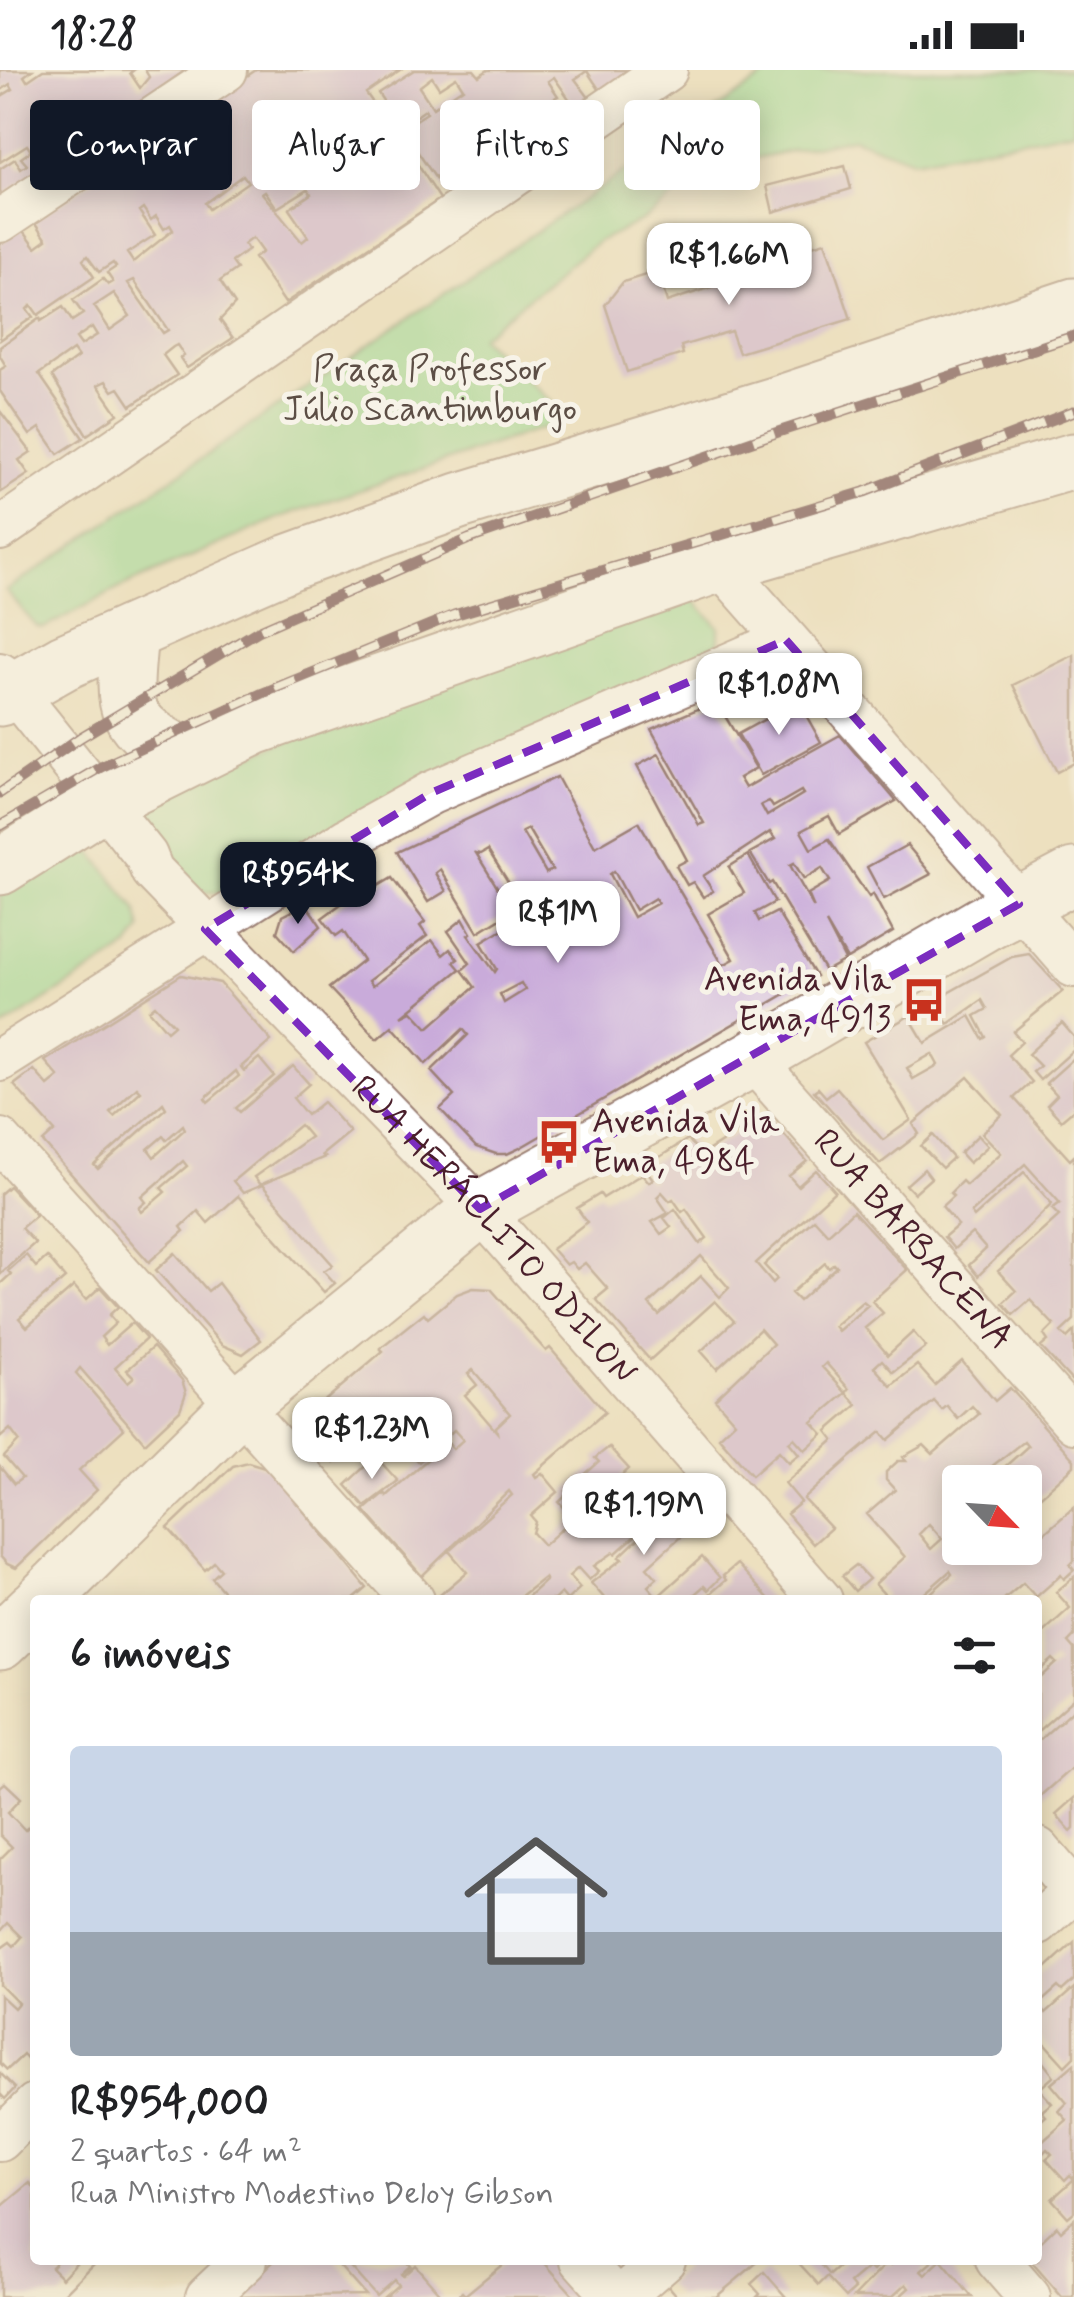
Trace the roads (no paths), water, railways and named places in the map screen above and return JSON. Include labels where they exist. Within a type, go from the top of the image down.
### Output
[{"type":"main road","points":[[4,687],[290,562],[459,501],[778,404],[1074,306]]},
{"type":"main road","points":[[0,868],[96,806],[254,726],[720,564],[1074,461]]},
{"type":"main road","points":[[130,632],[126,694],[133,719],[149,738],[189,758]]},
{"type":"main road","points":[[47,1595],[240,1406],[480,1209],[1074,876]]},
{"type":"street","points":[[0,221],[226,70]]},
{"type":"street","points":[[0,530],[666,70]]},
{"type":"street","points":[[720,564],[1074,966]]},
{"type":"street","points":[[0,1060],[348,839],[430,792],[786,640]]},
{"type":"street","name":"RUA HERÁCLITO ODILON","points":[[4,687],[96,806],[146,856],[152,871],[480,1209],[816,1595]]},
{"type":"street","name":"RUA BARBACENA","points":[[752,1059],[1074,1422]]},
{"type":"street","points":[[0,1140],[409,1595]]},
{"type":"street","points":[[1042,1854],[1074,1891],[1042,1919]]},
{"type":"street","points":[[0,2140],[30,2111]]},
{"type":"street","points":[[207,2297],[241,2265]]},
{"type":"street","points":[[587,2265],[618,2297],[658,2265]]},
{"type":"street","points":[[1001,2265],[1030,2297]]},
{"type":"railway","points":[[0,793],[81,737],[258,631],[469,539],[784,430],[1074,336]]},
{"type":"railway","points":[[0,826],[101,767],[263,693],[454,615],[864,492],[1074,411]]},
{"type":"place","name":"Avenida Vila Ema, 4913","points":[[924,1000]]},
{"type":"place","name":"Avenida Vila Ema, 4984","points":[[559,1142]]},
{"type":"park label","name":"Praça Professor Júlio Scantimburgo","points":[[430,390]]}]
